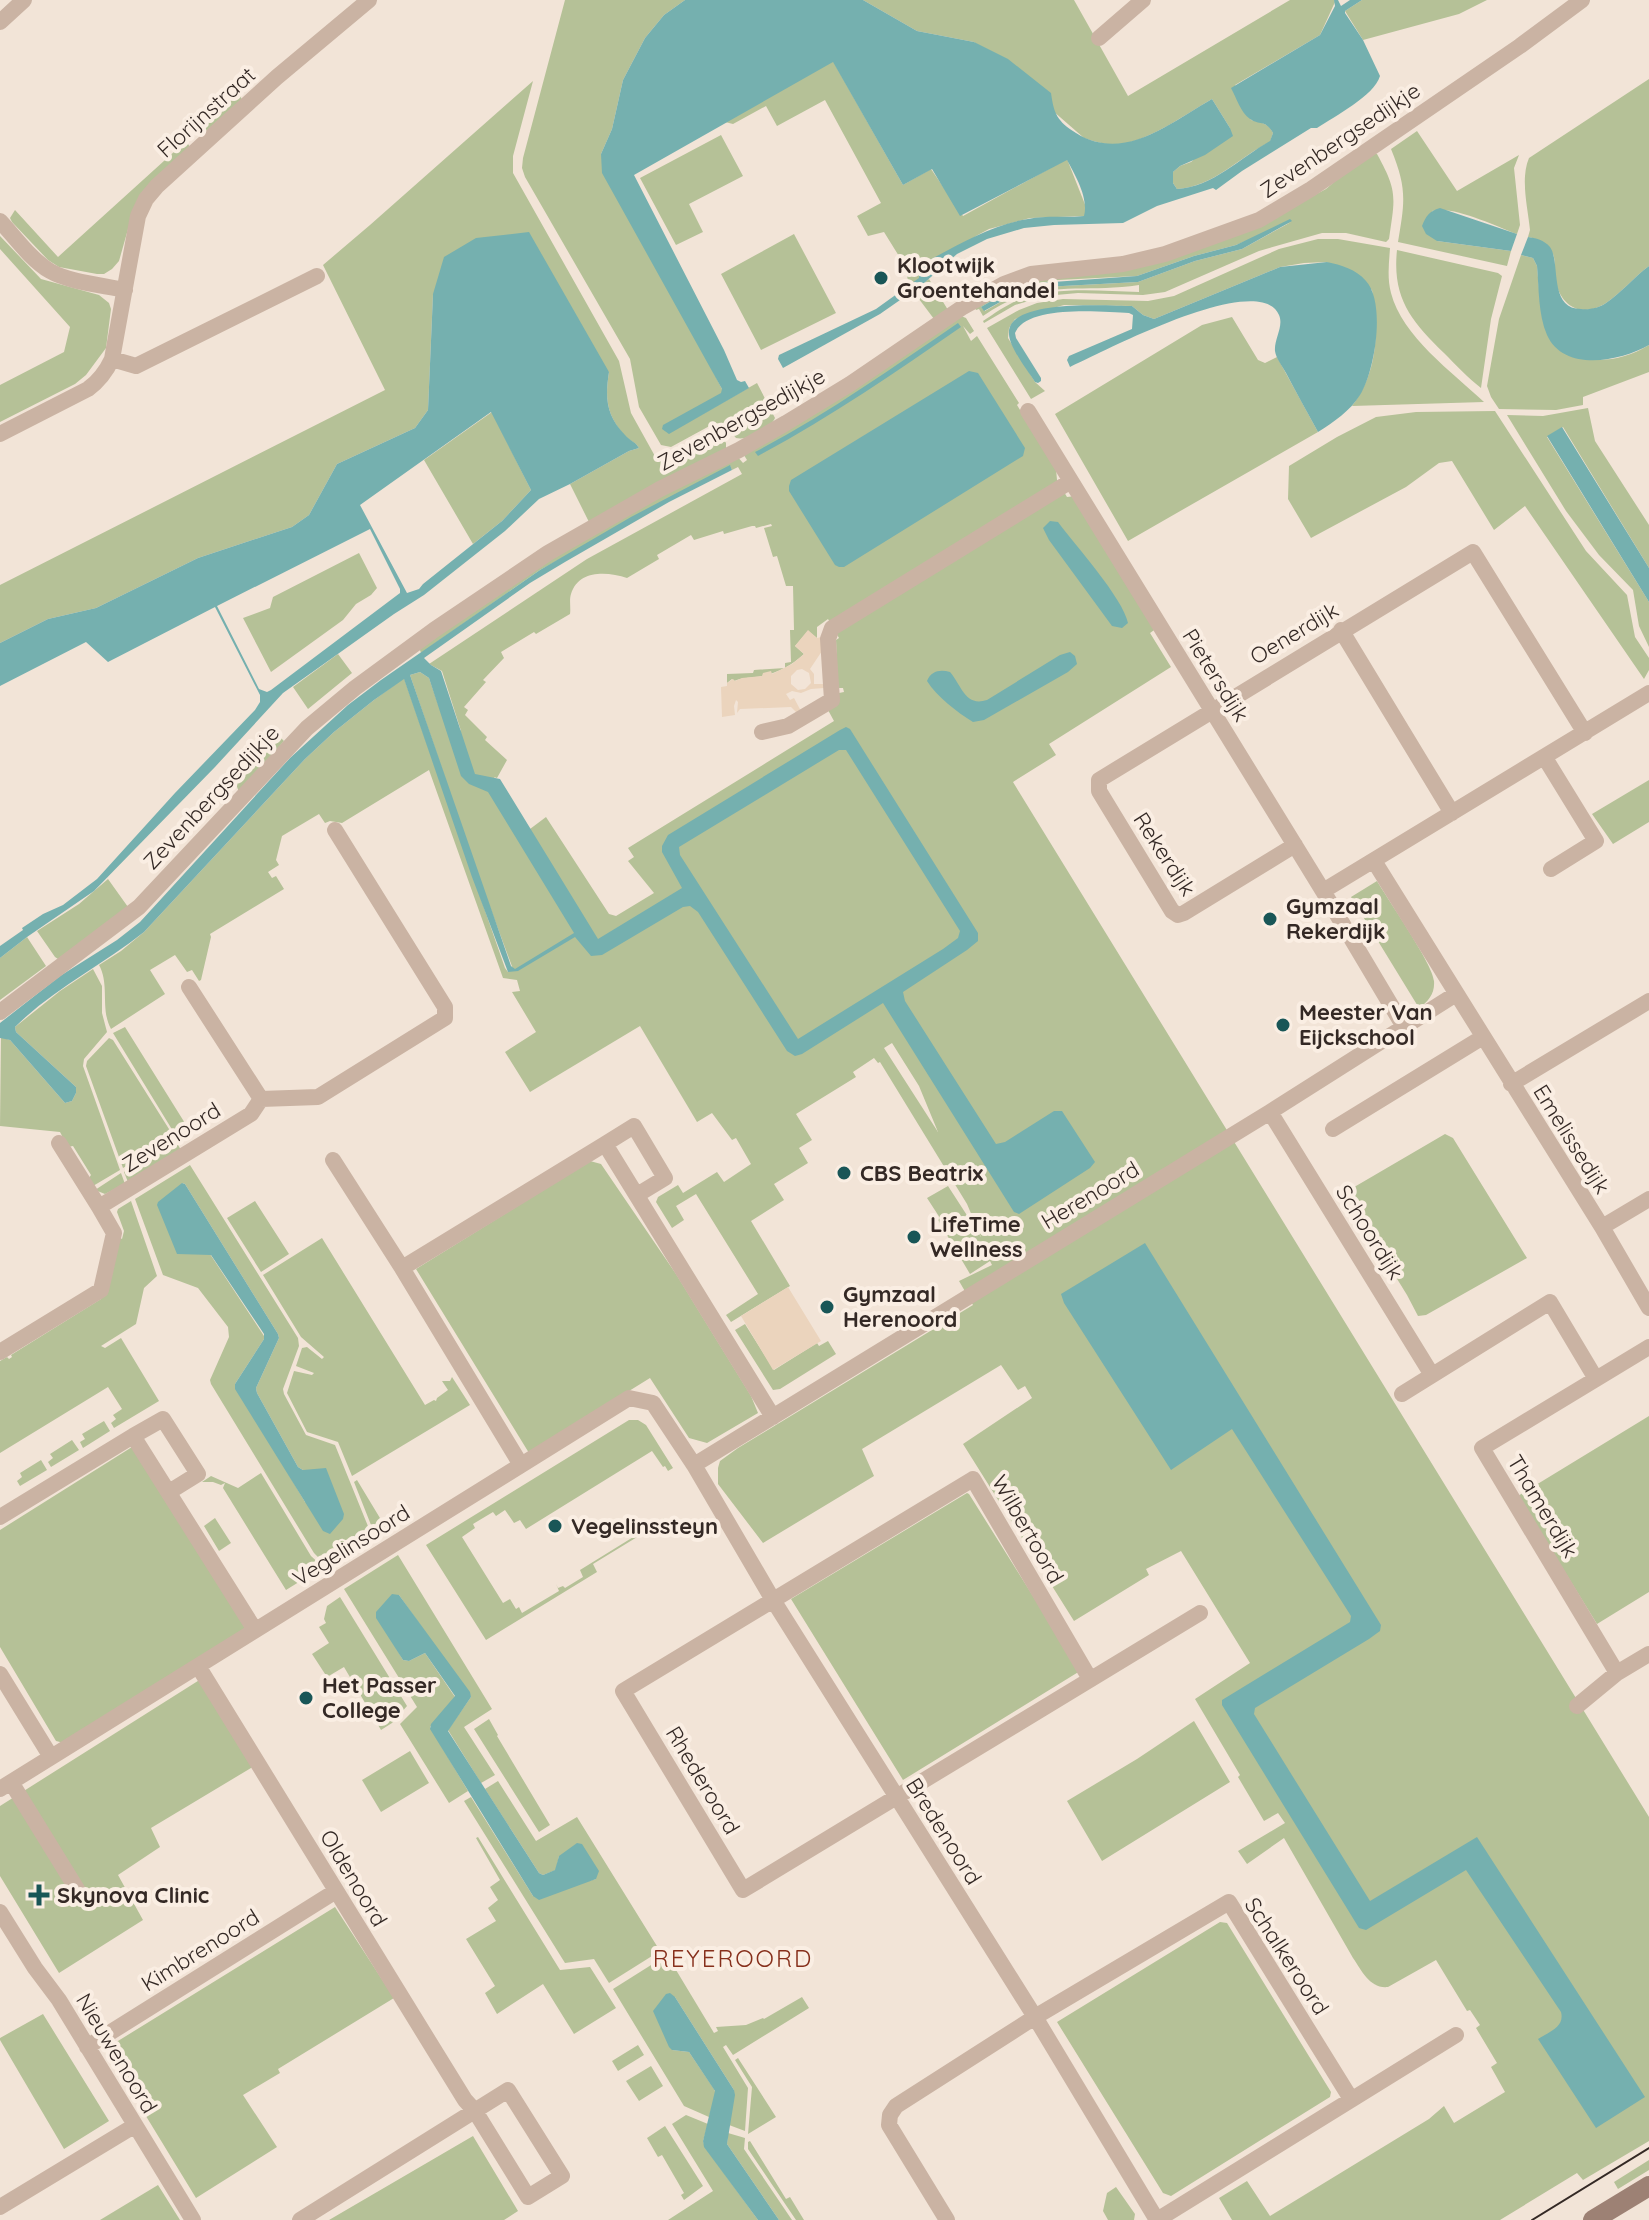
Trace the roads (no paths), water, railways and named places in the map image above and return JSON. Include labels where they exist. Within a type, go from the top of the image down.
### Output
[{"type":"street","points":[[0,22],[24,0]]},
{"type":"street","name":"Florijnstraat","points":[[0,434],[98,382],[112,359],[138,216],[157,186],[277,77],[369,0]]},
{"type":"street","points":[[1099,38],[1143,0]]},
{"type":"street","name":"Zevenbergsedijkje","points":[[0,1012],[139,907],[293,742],[331,708],[434,630],[548,553],[660,489],[786,423],[850,384],[963,307],[1004,284],[1031,274],[1123,264],[1165,254],[1259,220],[1311,189],[1582,0]]},
{"type":"street","points":[[0,221],[48,270],[125,290]]},
{"type":"street","points":[[112,359],[136,366],[317,276]]},
{"type":"street","name":"Pietersdijk","points":[[1028,411],[1404,1027]]},
{"type":"street","points":[[762,732],[788,726],[832,700],[828,639],[832,628],[1071,481]]},
{"type":"street","name":"Oenerdijk","points":[[1099,780],[1473,552],[1585,733]]},
{"type":"street","points":[[1341,630],[1452,813]]},
{"type":"street","points":[[1323,891],[1649,693]]},
{"type":"street","points":[[1545,758],[1596,841],[1551,869]]},
{"type":"street","name":"Rekerdijk","points":[[1099,780],[1099,791],[1172,911],[1178,915],[1295,845]]},
{"type":"street","points":[[189,987],[261,1099],[318,1097],[445,1018],[445,1007],[335,830]]},
{"type":"street","name":"Emelissedijk","points":[[1374,861],[1602,1227],[1649,1308]]},
{"type":"street","name":"Herenoord","points":[[694,1465],[1270,1112],[1456,994]]},
{"type":"street","points":[[1511,1084],[1649,1001]]},
{"type":"street","points":[[1333,1129],[1483,1037]]},
{"type":"street","name":"Zevenoord","points":[[99,1207],[251,1114],[261,1099]]},
{"type":"street","name":"Schoordijk","points":[[1270,1112],[1432,1375]]},
{"type":"street","points":[[402,1268],[634,1126],[665,1178],[637,1195]]},
{"type":"street","points":[[0,1352],[101,1290],[114,1233],[59,1143]]},
{"type":"street","points":[[605,1144],[773,1417]]},
{"type":"street","points":[[333,1160],[521,1465]]},
{"type":"street","points":[[1602,1227],[1649,1199]]},
{"type":"street","points":[[1402,1394],[1550,1302],[1596,1379]]},
{"type":"street","name":"Thamerdijk","points":[[1617,1673],[1482,1448],[1649,1347]]},
{"type":"street","name":"Vegelinsoord","points":[[83,1899],[6,1785],[629,1398],[653,1403],[694,1465]]},
{"type":"street","points":[[0,1517],[163,1419],[198,1474],[169,1492]]},
{"type":"street","points":[[133,1436],[255,1630]]},
{"type":"street","name":"Bredenoord","points":[[694,1465],[773,1600],[1035,2017],[1157,2220]]},
{"type":"street","name":"Wilbertoord","points":[[773,1600],[973,1479],[1090,1679]]},
{"type":"street","name":"Rhederoord","points":[[773,1600],[623,1691],[743,1890],[897,1797]]},
{"type":"street","points":[[897,1797],[1200,1613]]},
{"type":"street","points":[[1577,1706],[1617,1673],[1649,1654]]},
{"type":"street","name":"Oldenoord","points":[[198,1666],[528,2197],[562,2176],[508,2090],[475,2111]]},
{"type":"street","points":[[0,1674],[51,1757]]},
{"type":"street","name":"Kimbrenoord","points":[[87,2047],[336,1891]]},
{"type":"street","name":"Schalkeroord","points":[[1035,2017],[1229,1902],[1351,2099]]},
{"type":"street","name":"Nieuwenoord","points":[[0,1913],[59,2000],[193,2220]]},
{"type":"street","points":[[947,2220],[889,2125],[890,2115],[896,2106],[1035,2017]]},
{"type":"street","points":[[1157,2220],[1456,2035]]},
{"type":"street","points":[[300,2220],[475,2111]]},
{"type":"street","points":[[0,2207],[134,2126]]},
{"type":"street","points":[[1593,2220],[1649,2186]]},
{"type":"water","points":[[685,0],[863,0],[917,31],[974,42],[1008,59],[1051,93],[1055,112],[1064,125],[1094,141],[1112,144],[1146,136],[1212,99],[1233,136],[1173,172],[1173,183],[1177,189],[1215,177],[1270,141],[1273,133],[1265,124],[1247,116],[1231,88],[1320,35],[1335,6],[1334,0],[1338,0],[1341,6],[1350,0],[1362,0],[1345,13],[1363,40],[1380,76],[1370,91],[1353,105],[1317,128],[1311,128],[1216,190],[1213,188],[1157,206],[1123,223],[1024,228],[987,239],[957,254],[923,284],[880,314],[783,368],[779,355],[876,309],[919,278],[920,265],[959,244],[1014,222],[1042,217],[1084,216],[1083,194],[1067,160],[960,216],[932,169],[903,185],[833,62],[634,175],[737,380],[745,381],[749,388],[669,434],[662,429],[663,425],[721,393],[722,389],[602,173],[601,154],[612,129],[623,80],[645,38],[664,15]]},
{"type":"water","points":[[1440,208],[1517,234],[1511,251],[1437,241],[1426,234],[1422,226],[1428,214]]},
{"type":"water","points":[[1290,219],[1292,221],[1242,249],[1195,261],[1138,282],[1044,287],[1011,296],[984,311],[981,307],[1007,292],[1039,283],[1137,276],[1236,245]]},
{"type":"water","points":[[529,232],[609,372],[607,398],[614,420],[639,448],[539,499],[505,531],[424,595],[283,693],[94,891],[0,958],[0,946],[22,928],[63,905],[97,879],[255,710],[260,695],[215,607],[108,662],[86,642],[0,686],[0,643],[48,619],[96,608],[198,558],[292,527],[309,515],[337,464],[415,428],[428,410],[433,294],[444,257],[476,238]],"holes":[[[491,412],[531,490],[502,521],[419,589],[407,593],[360,505]],[[370,529],[400,593],[271,690],[259,689],[217,606]]]},
{"type":"water","points":[[1528,237],[1550,247],[1560,293],[1571,307],[1587,309],[1603,305],[1649,266],[1649,345],[1624,356],[1594,360],[1566,355],[1555,347],[1542,318],[1537,266],[1533,258],[1521,255]]},
{"type":"water","points":[[1327,262],[1343,266],[1366,281],[1376,305],[1377,320],[1374,354],[1360,395],[1347,411],[1318,432],[1277,356],[1275,346],[1280,319],[1266,303],[1242,302],[1179,318],[1070,367],[1069,356],[1132,329],[1133,315],[1085,311],[1034,318],[1022,324],[1015,333],[1041,378],[1038,383],[1019,359],[1010,339],[1013,322],[1024,314],[1041,309],[1083,305],[1132,306],[1154,319],[1280,267]]},
{"type":"water","points":[[958,323],[961,327],[836,411],[758,456],[755,452],[833,407]]},
{"type":"water","points":[[969,371],[978,373],[1025,448],[1023,456],[844,567],[835,565],[789,491],[791,480]]},
{"type":"water","points":[[1562,427],[1649,568],[1649,602],[1547,436]]},
{"type":"water","points":[[730,465],[732,470],[669,502],[530,583],[424,658],[441,671],[475,774],[500,779],[598,939],[682,888],[662,852],[668,835],[840,730],[850,729],[978,933],[978,941],[967,950],[903,992],[905,1001],[996,1144],[1005,1142],[1054,1111],[1062,1111],[1095,1162],[1090,1168],[1019,1214],[1014,1212],[883,1003],[795,1056],[787,1051],[698,912],[690,906],[683,907],[602,955],[591,956],[575,937],[518,971],[508,972],[404,679],[334,732],[305,759],[144,932],[45,1001],[15,1027],[16,1032],[76,1087],[72,1101],[65,1103],[10,1040],[0,1038],[0,1023],[60,976],[140,922],[290,758],[348,705],[540,570]],"holes":[[[420,672],[429,678],[461,776],[469,784],[488,792],[574,933],[515,969],[511,966],[410,675]],[[839,750],[846,750],[960,931],[958,938],[943,949],[798,1039],[680,855],[679,847]]]},
{"type":"water","points":[[1050,521],[1058,522],[1108,586],[1128,623],[1122,628],[1112,626],[1049,540],[1043,528]]},
{"type":"water","points":[[1070,652],[1077,664],[1068,672],[984,720],[973,722],[967,718],[927,681],[936,672],[950,672],[969,698],[974,701],[987,700],[1060,655]]},
{"type":"water","points":[[182,1183],[278,1334],[279,1338],[256,1388],[257,1393],[298,1467],[303,1470],[326,1468],[344,1514],[330,1534],[323,1531],[235,1389],[264,1334],[211,1255],[177,1254],[157,1205]]},
{"type":"water","points":[[1145,1243],[1381,1625],[1380,1631],[1369,1639],[1255,1708],[1254,1714],[1370,1901],[1477,1837],[1645,2097],[1596,2128],[1538,2039],[1561,2022],[1561,2012],[1466,1870],[1366,1930],[1359,1928],[1222,1705],[1222,1700],[1350,1622],[1351,1616],[1232,1429],[1171,1470],[1064,1303],[1061,1294]]},
{"type":"water","points":[[392,1594],[399,1595],[470,1692],[471,1697],[448,1731],[539,1873],[543,1875],[555,1870],[559,1856],[577,1843],[582,1844],[599,1871],[596,1879],[539,1900],[533,1896],[430,1729],[455,1696],[425,1653],[409,1661],[403,1660],[376,1618],[376,1612]]},
{"type":"water","points":[[670,1993],[734,2090],[727,2144],[779,2220],[758,2220],[704,2147],[715,2091],[689,2052],[669,2047],[653,2011]]},
{"type":"tram line","points":[[1532,2220],[1649,2148]]},
{"type":"place","name":"Klootwijk Groentehandel","points":[[881,278]]},
{"type":"place","name":"Gymzaal Rekerdijk","points":[[1270,919]]},
{"type":"place","name":"Meester Van Eijckschool","points":[[1283,1025]]},
{"type":"place","name":"CBS Beatrix","points":[[844,1173]]},
{"type":"place","name":"LifeTime Wellness","points":[[914,1237]]},
{"type":"place","name":"Gymzaal Herenoord","points":[[827,1307]]},
{"type":"place","name":"Vegelinssteyn","points":[[555,1526]]},
{"type":"place","name":"Het Passer College","points":[[306,1698]]},
{"type":"place","name":"Skynova Clinic","points":[[39,1895]]},
{"type":"district","name":"REYEROORD","points":[[733,1958]]}]
